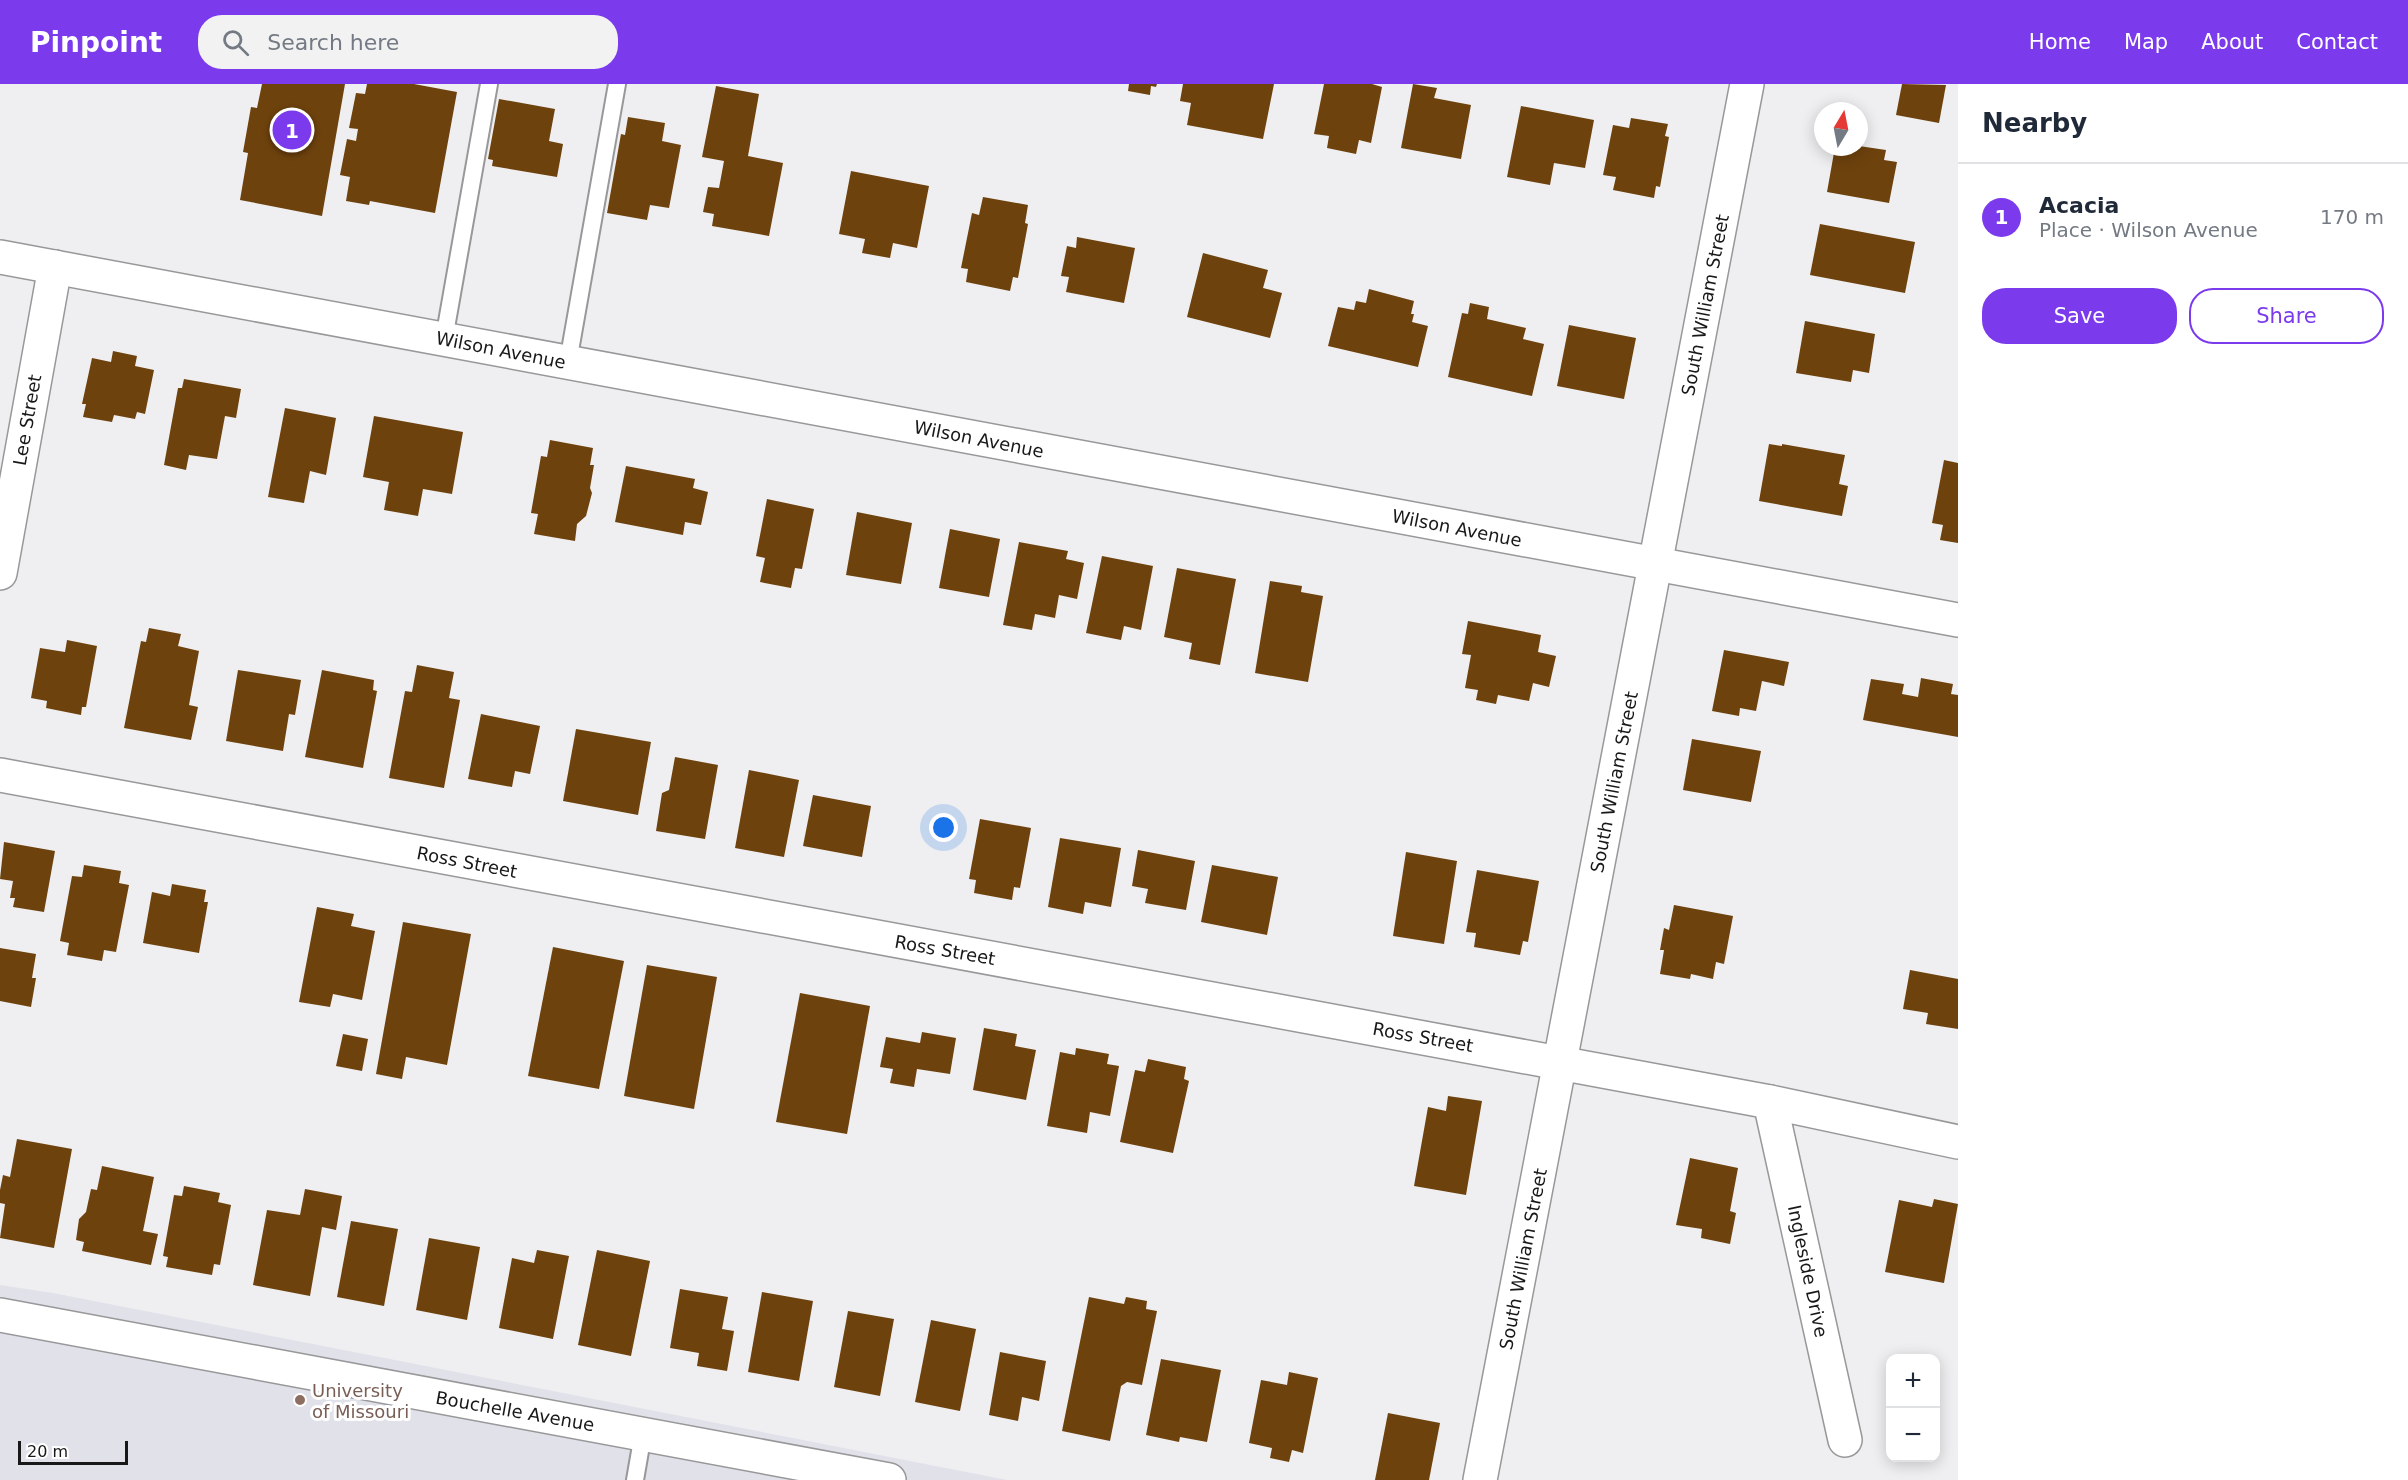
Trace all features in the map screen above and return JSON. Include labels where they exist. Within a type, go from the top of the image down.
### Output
[{"type":"street","name":"South William Street","points":[[1480,1480],[1562,1063],[1747,84]]},
{"type":"street","name":"Wilson Avenue","points":[[0,257],[1958,620]]},
{"type":"street","name":"Lee Street","points":[[0,573],[55,267]]},
{"type":"street","name":"Ross Street","points":[[0,775],[1562,1063],[1770,1102],[1958,1142]]},
{"type":"street","name":"Ingleside Drive","points":[[1770,1102],[1845,1440]]},
{"type":"street","name":"Bouchelle Avenue","points":[[0,1315],[889,1480]]},
{"type":"lane","points":[[444,339],[489,84]]},
{"type":"lane","points":[[568,362],[617,84]]},
{"type":"lane","points":[[635,1480],[643,1434]]},
{"type":"shaded area","name":"University of Missouri","points":[[0,1285],[53,1293],[1007,1480],[0,1480]]},
{"type":"building","points":[[262,84],[345,84],[322,216],[240,200],[248,153],[243,152],[251,107],[257,108]]},
{"type":"building","points":[[367,84],[414,84],[457,92],[435,213],[370,201],[369,205],[346,201],[350,177],[340,175],[347,139],[356,141],[358,129],[349,128],[356,93],[365,94]]},
{"type":"building","points":[[1129,84],[1157,84],[1156,87],[1151,86],[1150,95],[1128,91]]},
{"type":"building","points":[[1183,84],[1274,84],[1263,139],[1187,125],[1191,103],[1180,101]]},
{"type":"building","points":[[1324,84],[1372,84],[1382,87],[1371,143],[1359,140],[1356,154],[1327,148],[1329,136],[1314,134]]},
{"type":"building","points":[[1413,84],[1437,88],[1434,98],[1471,105],[1461,159],[1401,148]]},
{"type":"building","points":[[1902,84],[1946,85],[1939,123],[1896,115]]},
{"type":"building","points":[[716,86],[759,94],[748,156],[783,163],[769,236],[712,226],[714,214],[703,212],[708,187],[719,188],[724,161],[702,157]]},
{"type":"building","points":[[499,99],[555,109],[549,141],[563,144],[557,177],[492,166],[493,160],[488,159]]},
{"type":"building","points":[[1521,106],[1594,120],[1585,168],[1554,163],[1550,185],[1507,177]]},
{"type":"building","points":[[628,117],[665,123],[662,141],[681,145],[669,208],[650,205],[647,220],[607,213],[621,134],[625,135]]},
{"type":"building","points":[[1631,118],[1668,124],[1665,136],[1669,137],[1660,187],[1656,186],[1654,198],[1613,190],[1616,177],[1603,175],[1613,125],[1629,128]]},
{"type":"building","points":[[1868,147],[1886,150],[1884,160],[1897,162],[1889,203],[1827,192],[1833,156],[1868,156]]},
{"type":"building","points":[[851,171],[929,186],[917,248],[893,243],[890,258],[862,253],[865,239],[839,234]]},
{"type":"building","points":[[983,197],[1028,205],[1025,223],[1028,224],[1018,278],[1013,277],[1010,291],[966,282],[968,269],[961,268],[972,213],[979,215]]},
{"type":"building","points":[[1820,224],[1915,242],[1905,293],[1810,275]]},
{"type":"building","points":[[1077,237],[1135,248],[1124,303],[1066,292],[1069,277],[1061,276],[1067,246],[1076,248]]},
{"type":"building","points":[[1203,253],[1268,270],[1263,288],[1282,293],[1270,338],[1187,317]]},
{"type":"building","points":[[1369,289],[1414,301],[1412,322],[1428,326],[1418,367],[1328,346],[1338,307],[1354,310],[1356,301],[1366,303]]},
{"type":"building","points":[[1470,303],[1489,307],[1487,319],[1526,328],[1523,339],[1544,344],[1532,396],[1448,377],[1462,313],[1468,314]]},
{"type":"building","points":[[1805,321],[1875,334],[1869,373],[1853,370],[1851,382],[1796,373]]},
{"type":"building","points":[[1569,325],[1636,338],[1624,399],[1557,386]]},
{"type":"building","points":[[113,351],[137,356],[135,366],[154,370],[145,414],[137,412],[135,419],[114,415],[112,422],[83,417],[86,404],[82,404],[92,358],[111,362]]},
{"type":"building","points":[[184,379],[241,389],[236,418],[225,416],[217,459],[189,455],[186,470],[164,465],[178,388],[182,388]]},
{"type":"building","points":[[285,408],[336,418],[326,475],[310,471],[304,503],[268,497]]},
{"type":"building","points":[[374,416],[463,432],[452,494],[423,489],[418,516],[384,510],[389,482],[363,477]]},
{"type":"building","points":[[550,440],[593,448],[590,465],[594,465],[590,488],[592,493],[586,516],[577,524],[575,541],[534,534],[538,514],[531,513],[541,456],[547,457]]},
{"type":"building","points":[[1769,444],[1782,446],[1782,444],[1845,455],[1839,484],[1848,486],[1842,516],[1759,501]]},
{"type":"building","points":[[1944,460],[1958,463],[1958,543],[1940,540],[1943,525],[1932,523]]},
{"type":"building","points":[[626,466],[695,479],[693,488],[708,492],[701,525],[685,522],[683,535],[615,522]]},
{"type":"building","points":[[767,499],[814,509],[802,569],[795,568],[791,588],[760,582],[765,558],[756,556]]},
{"type":"building","points":[[857,512],[912,523],[901,584],[846,575]]},
{"type":"building","points":[[950,529],[1000,539],[989,597],[939,588]]},
{"type":"building","points":[[1019,542],[1068,551],[1066,559],[1084,563],[1077,599],[1059,595],[1055,618],[1035,614],[1032,630],[1003,625]]},
{"type":"building","points":[[1102,556],[1153,566],[1141,630],[1124,626],[1121,640],[1086,633]]},
{"type":"building","points":[[1177,568],[1236,579],[1220,665],[1189,659],[1192,643],[1164,637]]},
{"type":"building","points":[[1270,581],[1302,586],[1301,592],[1323,596],[1308,682],[1255,673]]},
{"type":"building","points":[[1468,621],[1541,635],[1538,652],[1556,656],[1549,687],[1533,683],[1529,701],[1498,695],[1496,704],[1476,700],[1478,690],[1465,688],[1471,655],[1462,654]]},
{"type":"building","points":[[149,628],[181,634],[178,646],[199,651],[189,705],[198,707],[191,740],[124,728],[141,641],[146,642]]},
{"type":"building","points":[[67,640],[97,646],[86,707],[82,707],[81,715],[46,708],[47,701],[31,698],[40,648],[65,652]]},
{"type":"building","points":[[1724,650],[1789,662],[1784,686],[1762,681],[1756,711],[1740,708],[1739,716],[1712,711]]},
{"type":"building","points":[[417,665],[454,672],[449,698],[460,700],[444,788],[389,778],[405,691],[412,692]]},
{"type":"building","points":[[238,670],[301,680],[295,715],[289,714],[283,751],[226,741]]},
{"type":"building","points":[[322,670],[374,680],[373,690],[377,691],[363,768],[305,757]]},
{"type":"building","points":[[1921,678],[1953,684],[1951,694],[1958,695],[1958,737],[1863,720],[1871,679],[1904,684],[1902,694],[1918,697]]},
{"type":"building","points":[[481,714],[540,726],[530,774],[515,771],[512,787],[468,779]]},
{"type":"building","points":[[576,729],[651,742],[638,815],[563,801]]},
{"type":"building","points":[[1692,739],[1761,751],[1751,802],[1683,790]]},
{"type":"building","points":[[675,757],[718,765],[705,839],[656,831],[662,793],[669,790]]},
{"type":"building","points":[[749,770],[799,780],[784,857],[735,848]]},
{"type":"building","points":[[813,795],[871,806],[862,857],[803,846]]},
{"type":"building","points":[[980,819],[1031,828],[1020,888],[1014,887],[1012,900],[974,893],[976,880],[969,879]]},
{"type":"building","points":[[1060,838],[1121,848],[1111,907],[1085,902],[1083,914],[1048,907]]},
{"type":"building","points":[[4,842],[55,851],[44,912],[13,907],[15,898],[10,898],[13,881],[0,879]]},
{"type":"building","points":[[1138,850],[1195,861],[1186,910],[1145,903],[1148,889],[1132,886]]},
{"type":"building","points":[[1406,852],[1457,861],[1444,944],[1393,936]]},
{"type":"building","points":[[84,865],[121,871],[119,883],[129,885],[116,952],[104,950],[102,961],[67,955],[69,943],[60,941],[72,876],[82,877]]},
{"type":"building","points":[[1212,865],[1278,877],[1267,935],[1201,922]]},
{"type":"building","points":[[1477,870],[1539,881],[1528,942],[1523,941],[1520,955],[1474,947],[1476,933],[1466,932]]},
{"type":"building","points":[[172,884],[206,890],[204,902],[208,902],[199,953],[143,943],[152,892],[170,896]]},
{"type":"building","points":[[1674,905],[1733,916],[1724,964],[1716,962],[1713,979],[1691,974],[1690,979],[1660,974],[1664,950],[1660,950],[1664,928],[1669,930]]},
{"type":"building","points":[[317,907],[354,914],[351,926],[375,931],[362,1000],[333,994],[330,1007],[299,1002]]},
{"type":"building","points":[[403,922],[471,934],[447,1065],[406,1057],[402,1079],[376,1074]]},
{"type":"building","points":[[553,947],[624,961],[599,1089],[528,1076]]},
{"type":"building","points":[[0,948],[36,954],[32,978],[36,978],[31,1007],[0,1001]]},
{"type":"building","points":[[647,965],[717,977],[694,1109],[624,1096]]},
{"type":"building","points":[[1910,970],[1958,979],[1958,1029],[1926,1024],[1928,1013],[1903,1009]]},
{"type":"building","points":[[800,993],[870,1006],[847,1134],[776,1122]]},
{"type":"building","points":[[984,1028],[1017,1034],[1015,1046],[1036,1050],[1026,1100],[973,1090]]},
{"type":"building","points":[[922,1032],[956,1038],[950,1074],[917,1069],[914,1087],[890,1083],[893,1069],[880,1067],[886,1037],[920,1043]]},
{"type":"building","points":[[343,1034],[368,1039],[362,1071],[336,1066]]},
{"type":"building","points":[[1076,1048],[1109,1054],[1107,1064],[1119,1066],[1110,1116],[1090,1112],[1087,1133],[1047,1126],[1060,1052],[1075,1055]]},
{"type":"building","points":[[1148,1059],[1186,1067],[1184,1079],[1189,1081],[1173,1153],[1120,1142],[1135,1070],[1145,1072]]},
{"type":"building","points":[[1448,1096],[1482,1101],[1466,1195],[1414,1186],[1428,1107],[1446,1111]]},
{"type":"building","points":[[17,1139],[72,1149],[54,1248],[0,1238],[5,1204],[0,1203],[0,1190],[3,1175],[10,1177]]},
{"type":"building","points":[[1690,1158],[1738,1168],[1730,1211],[1736,1213],[1730,1244],[1701,1238],[1702,1229],[1676,1225]]},
{"type":"building","points":[[102,1166],[154,1177],[143,1231],[158,1234],[151,1265],[82,1251],[84,1242],[76,1240],[79,1219],[86,1212],[91,1189],[97,1190]]},
{"type":"building","points":[[184,1186],[220,1193],[218,1202],[231,1205],[220,1265],[214,1264],[212,1275],[166,1267],[168,1257],[163,1256],[174,1195],[182,1196]]},
{"type":"building","points":[[305,1189],[342,1196],[336,1230],[322,1227],[310,1296],[253,1285],[267,1210],[300,1215]]},
{"type":"building","points":[[1934,1199],[1958,1204],[1944,1283],[1885,1272],[1899,1200],[1932,1207]]},
{"type":"building","points":[[351,1221],[398,1229],[384,1306],[337,1297]]},
{"type":"building","points":[[429,1238],[480,1247],[467,1320],[416,1310]]},
{"type":"building","points":[[537,1250],[569,1256],[553,1339],[499,1328],[512,1258],[534,1263]]},
{"type":"building","points":[[597,1250],[650,1261],[631,1356],[578,1345]]},
{"type":"building","points":[[680,1289],[728,1297],[722,1329],[734,1331],[727,1371],[697,1366],[699,1353],[670,1348]]},
{"type":"building","points":[[762,1292],[813,1301],[799,1381],[748,1372]]},
{"type":"building","points":[[1089,1297],[1124,1304],[1126,1297],[1147,1301],[1146,1309],[1157,1311],[1142,1385],[1127,1382],[1121,1386],[1110,1441],[1062,1431]]},
{"type":"building","points":[[848,1311],[894,1319],[880,1396],[834,1387]]},
{"type":"building","points":[[931,1320],[976,1329],[960,1411],[915,1402]]},
{"type":"building","points":[[1000,1352],[1046,1361],[1039,1401],[1022,1397],[1018,1421],[989,1415]]},
{"type":"building","points":[[1161,1359],[1221,1370],[1207,1442],[1180,1437],[1179,1442],[1146,1435]]},
{"type":"building","points":[[1289,1372],[1318,1378],[1303,1453],[1292,1450],[1289,1462],[1270,1458],[1272,1448],[1249,1443],[1261,1380],[1287,1385]]},
{"type":"building","points":[[1388,1413],[1440,1423],[1429,1480],[1375,1480]]},
{"type":"place","name":"Acacia","points":[[292,130]]},
{"type":"place","name":"University of Missouri","points":[[300,1400]]}]
